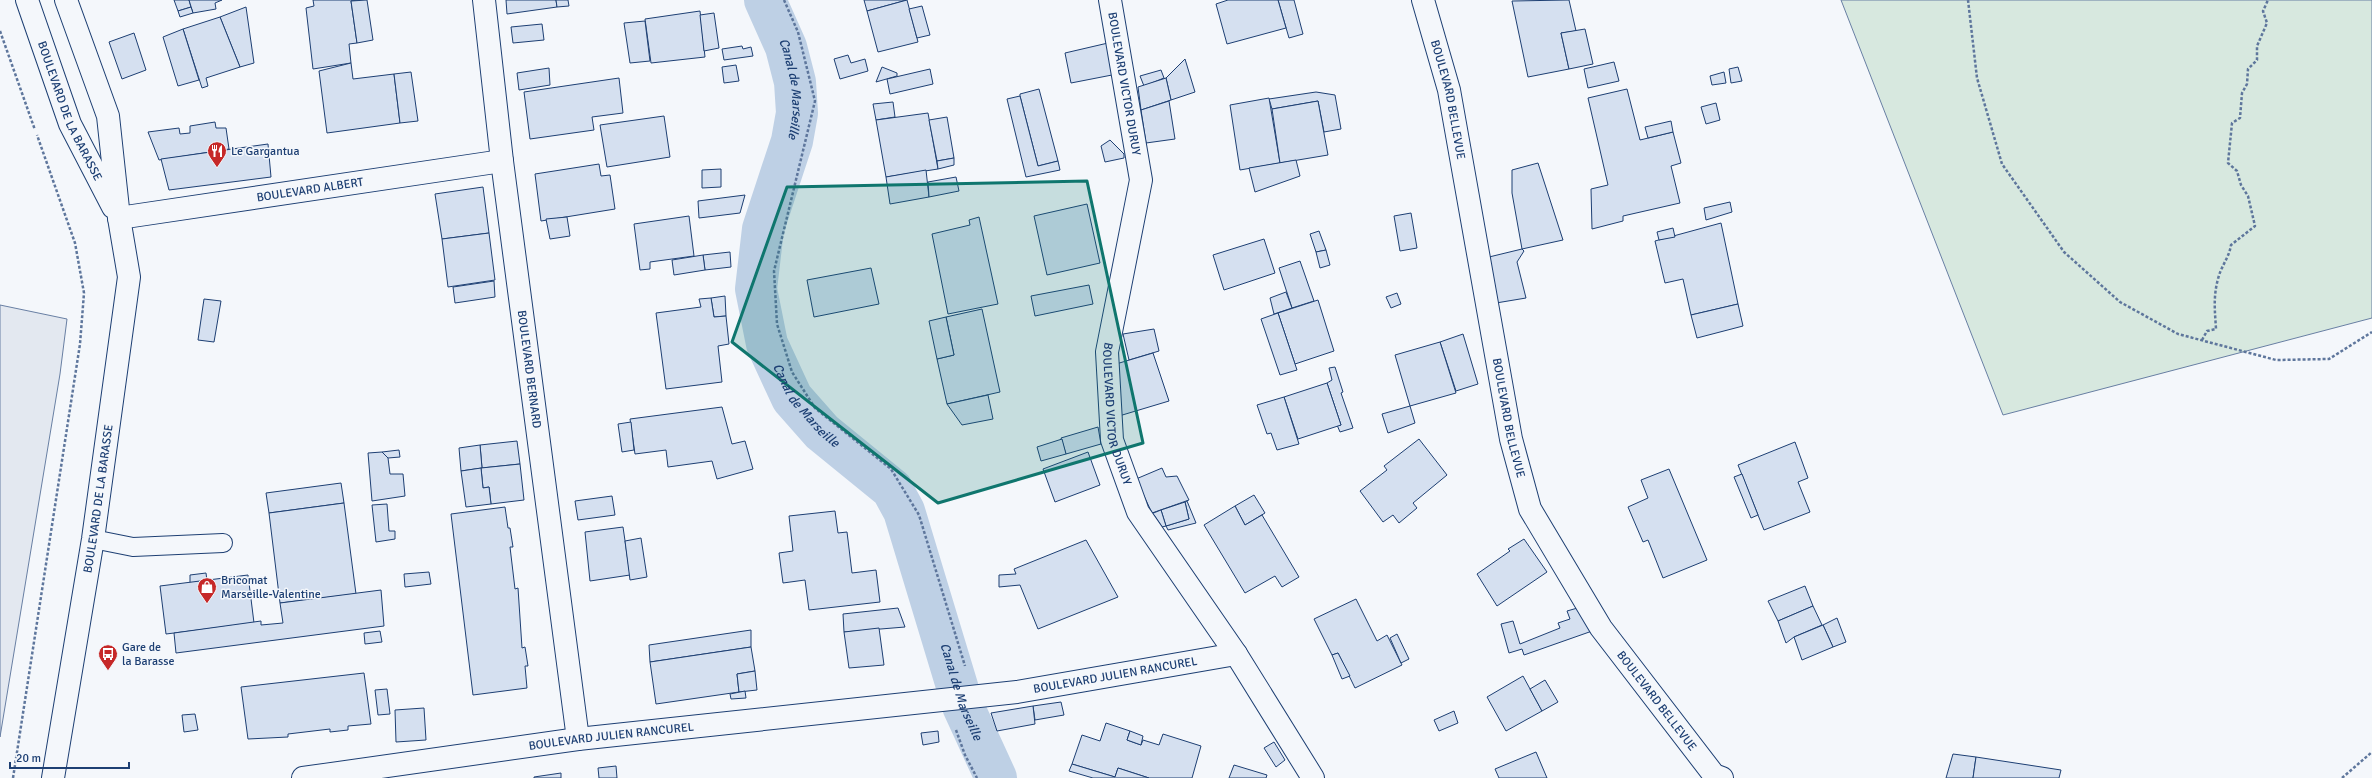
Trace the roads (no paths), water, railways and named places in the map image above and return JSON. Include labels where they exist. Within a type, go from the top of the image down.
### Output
[{"type":"street","name":"BOULEVARD DE LA BARASSE","points":[[27,0],[70,124],[119,218]]},
{"type":"street","name":"BOULEVARD DE LA BARASSE","points":[[53,778],[93,539],[129,277],[119,218],[108,116],[66,0]]},
{"type":"street","name":"BOULEVARD BERNARD","points":[[484,0],[502,161],[578,739]]},
{"type":"street","name":"BOULEVARD VICTOR DURUY","points":[[1110,0],[1141,180],[1107,352],[1112,440],[1138,512],[1236,654],[1313,778]]},
{"type":"street","name":"BOULEVARD BELLEVUE","points":[[1424,0],[1449,90],[1511,439],[1530,509],[1602,628],[1714,775],[1722,778]]},
{"type":"street","name":"BOULEVARD ALBERT","points":[[119,218],[502,161]]},
{"type":"street","name":"BOULEVARD JULIEN RANCUREL","points":[[303,778],[578,739],[974,698],[1236,654]]},
{"type":"lane","points":[[93,539],[133,547],[223,543]]},
{"type":"waterway","name":"Canal de Marseille","points":[[765,0],[786,47],[795,82],[797,113],[792,141],[763,229],[756,289],[767,344],[792,398],[822,432],[892,489],[904,511],[963,706],[996,778]]},
{"type":"place","name":"Le Gargantua","points":[[217,168]]},
{"type":"place","name":"Bricomat Marseille-Valentine","points":[[207,604]]},
{"type":"place","name":"Gare de la Barasse","points":[[108,671]]}]
